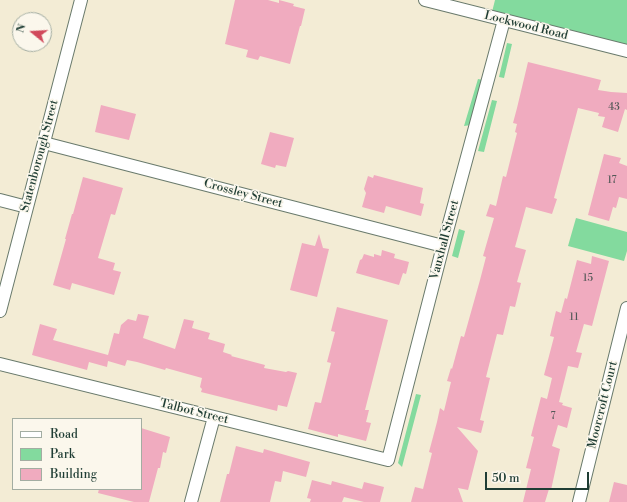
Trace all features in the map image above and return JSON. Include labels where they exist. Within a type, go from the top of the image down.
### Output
[{"type":"street","name":"Statenborough Street","points":[[0,311],[81,0]]},
{"type":"street","name":"Lockwood Road","points":[[425,0],[627,51]]},
{"type":"street","name":"Vauxhall Street","points":[[388,460],[443,246],[504,20]]},
{"type":"street","name":"Crossley Street","points":[[44,143],[443,246]]},
{"type":"street","points":[[0,200],[27,207]]},
{"type":"street","name":"Moorcroft Court","points":[[578,502],[627,308]]},
{"type":"street","name":"Talbot Street","points":[[0,364],[388,460]]},
{"type":"street","points":[[191,502],[214,417]]},
{"type":"green space","points":[[495,0],[627,0],[627,46],[492,12]]},
{"type":"green space","points":[[507,43],[512,44],[504,78],[499,77]]},
{"type":"green space","points":[[478,79],[483,80],[471,125],[464,126]]},
{"type":"green space","points":[[492,100],[497,101],[484,152],[478,151]]},
{"type":"green space","points":[[576,218],[627,232],[627,251],[624,261],[568,246]]},
{"type":"green space","points":[[459,229],[465,231],[458,258],[452,256]]},
{"type":"green space","points":[[416,394],[421,395],[402,467],[398,463]]},
{"type":"building","points":[[235,0],[268,0],[279,3],[279,0],[305,9],[290,64],[260,56],[258,60],[246,57],[248,50],[225,44]]},
{"type":"building","points":[[528,62],[601,80],[598,90],[627,93],[627,110],[625,109],[618,132],[602,127],[605,117],[598,116],[599,113],[578,108],[554,198],[557,199],[552,214],[526,207],[515,247],[526,250],[517,282],[521,283],[515,307],[510,306],[503,335],[497,334],[486,377],[490,378],[480,420],[484,421],[481,433],[457,427],[478,451],[468,490],[458,488],[463,502],[411,502],[415,487],[423,489],[432,453],[429,452],[440,408],[444,411],[451,382],[447,381],[451,368],[452,369],[461,336],[464,337],[480,280],[486,257],[483,256],[494,218],[486,216],[490,204],[496,206],[503,176],[506,177],[517,133],[515,132],[517,124],[513,123]]},
{"type":"building","points":[[101,105],[136,114],[129,140],[95,132]]},
{"type":"building","points":[[270,132],[294,138],[286,167],[276,165],[275,168],[261,164]]},
{"type":"building","points":[[604,154],[621,158],[619,163],[627,166],[627,199],[619,197],[616,208],[613,207],[609,221],[588,215]]},
{"type":"building","points":[[374,175],[423,188],[420,203],[424,204],[421,216],[386,206],[384,213],[362,207],[366,193],[364,189],[368,176],[373,178]]},
{"type":"building","points":[[83,177],[123,188],[115,215],[111,214],[98,258],[115,263],[113,270],[121,272],[114,295],[72,283],[70,290],[53,285]]},
{"type":"building","points":[[319,234],[323,248],[329,249],[317,297],[290,290],[302,243],[315,246]]},
{"type":"building","points":[[382,250],[395,254],[394,258],[409,262],[406,274],[403,273],[399,285],[356,273],[360,260],[364,254],[374,257],[374,254],[381,256]]},
{"type":"building","points":[[592,256],[609,261],[592,326],[584,324],[576,352],[582,353],[578,368],[568,366],[559,402],[563,403],[562,405],[572,408],[567,428],[558,425],[552,446],[560,449],[551,490],[549,489],[545,502],[523,502],[531,469],[526,468],[534,437],[531,436],[541,397],[547,399],[552,378],[544,375],[554,337],[550,336],[556,311],[561,313],[565,298],[567,299],[577,260],[591,264]]},
{"type":"building","points":[[337,307],[388,320],[365,410],[369,410],[366,422],[371,423],[366,441],[338,434],[338,437],[308,429],[315,402],[321,403],[331,363],[327,362],[335,332],[331,331]]},
{"type":"building","points":[[138,314],[149,316],[143,338],[175,349],[184,319],[194,321],[192,328],[210,333],[208,339],[225,344],[223,352],[232,355],[231,356],[265,365],[264,368],[297,373],[287,407],[278,405],[277,411],[201,392],[202,389],[200,387],[202,378],[137,362],[127,360],[125,366],[108,361],[107,367],[89,362],[87,370],[32,355],[40,324],[57,329],[53,340],[108,355],[114,333],[119,334],[121,325],[128,319],[136,321]]},
{"type":"building","points":[[142,428],[170,437],[166,453],[163,452],[160,468],[158,468],[149,502],[134,502],[98,493],[99,490],[142,490]]},
{"type":"building","points":[[236,446],[263,453],[264,449],[310,462],[306,477],[283,471],[281,482],[275,481],[270,502],[220,502]]},
{"type":"building","points":[[312,480],[331,485],[332,481],[362,489],[364,482],[384,487],[380,502],[364,502],[344,497],[342,502],[310,502],[311,499],[307,498]]},
{"type":"building","points":[[614,482],[627,485],[627,502],[609,502]]}]
